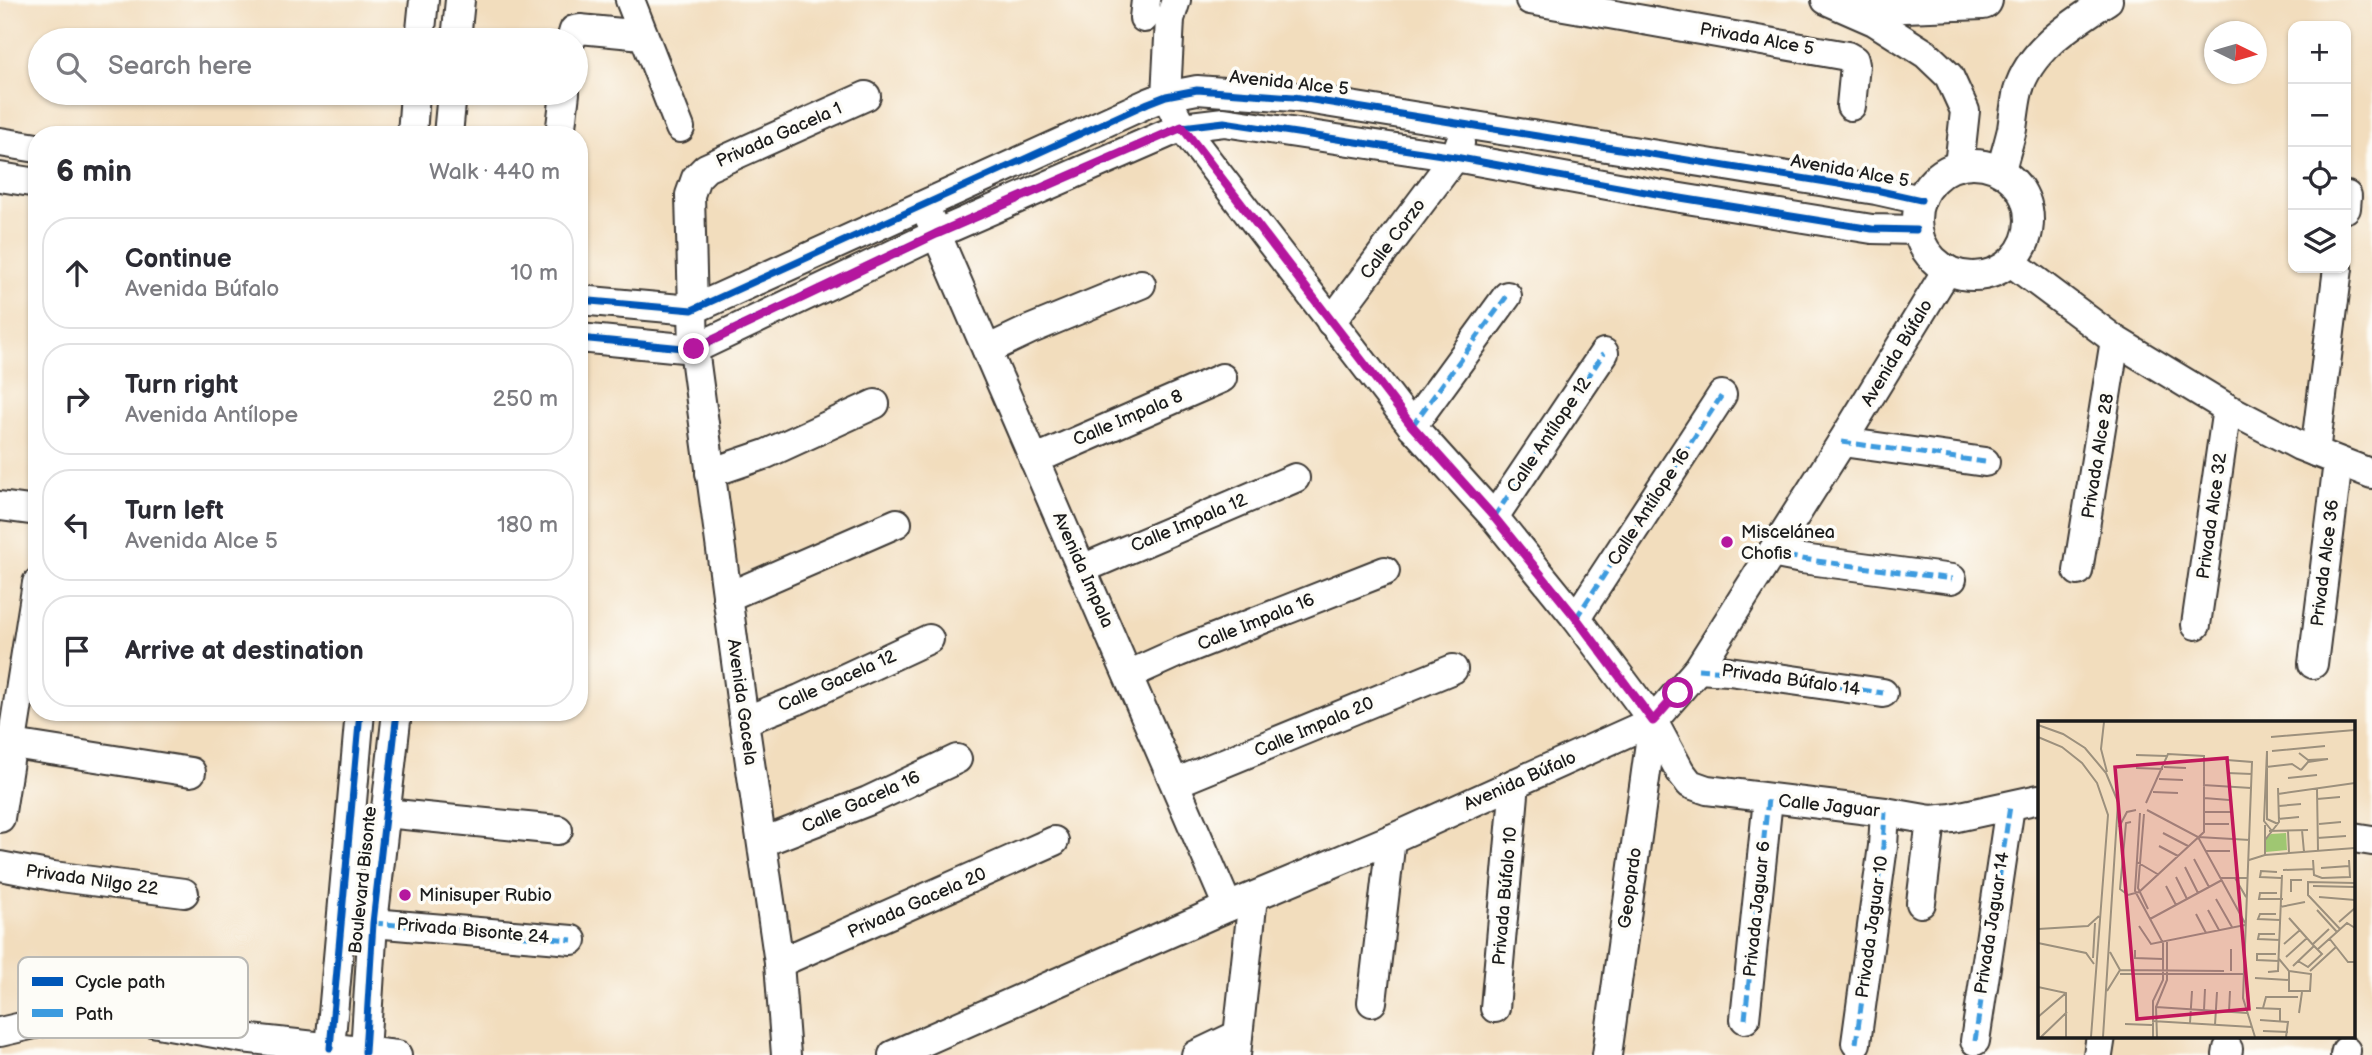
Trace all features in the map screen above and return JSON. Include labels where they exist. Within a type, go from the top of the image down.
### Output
[{"type":"highway","points":[[1875,0],[1904,3],[1983,0]]},
{"type":"street","points":[[630,0],[680,128]]},
{"type":"street","points":[[1166,96],[1170,19],[1175,0]]},
{"type":"street","name":"Privada Alce 5","points":[[1530,0],[1847,55],[1855,65],[1851,106]]},
{"type":"street","points":[[1826,0],[1874,22],[1926,54],[1949,76],[1965,111],[1959,166]]},
{"type":"street","points":[[2001,171],[2019,89],[2035,60],[2052,40],[2108,0]]},
{"type":"street","points":[[421,28],[424,1],[460,2],[457,28]]},
{"type":"street","points":[[588,30],[643,35]]},
{"type":"street","name":"Avenida Alce 5","points":[[692,310],[1166,96],[1197,90],[1294,97],[1876,190],[1921,200]]},
{"type":"street","name":"Privada Gacela 1","points":[[696,178],[706,168],[866,96]]},
{"type":"street","name":"Calle Jaguar","points":[[1166,96],[1182,127],[1412,426],[1494,517],[1576,618],[1653,721],[1690,784],[1707,790],[1931,820],[2038,799]]},
{"type":"street","points":[[413,126],[414,105]]},
{"type":"street","points":[[449,126],[451,105]]},
{"type":"street","points":[[561,126],[564,105]]},
{"type":"street","points":[[588,339],[694,349],[936,234],[1182,127],[1224,122],[1455,157],[1662,195],[1872,229],[1916,230]]},
{"type":"street","name":"Calle Corzo","points":[[1331,322],[1455,157],[1467,124]]},
{"type":"street","points":[[0,142],[28,147]]},
{"type":"street","points":[[1980,164],[2001,171],[2017,185],[2027,203],[2029,225],[2024,245],[2011,262],[1991,274],[1969,277],[1947,270],[1933,260],[1916,230],[1921,200],[1930,185],[1943,173],[1959,166],[1980,164]]},
{"type":"street","points":[[0,177],[28,182]]},
{"type":"street","name":"Avenida Gacela","points":[[696,178],[691,195],[694,349],[779,963],[786,1055]]},
{"type":"street","name":"Avenida Impala","points":[[925,204],[1175,783],[1240,902]]},
{"type":"street","points":[[2011,262],[2115,340],[2227,408],[2327,457],[2372,474]]},
{"type":"street","name":"Avenida Búfalo","points":[[893,1055],[1240,902],[1391,839],[1653,721],[1698,669],[1947,270]]},
{"type":"street","name":"Privada Alce 36","points":[[2313,664],[2338,273]]},
{"type":"street","points":[[987,351],[1029,330],[1141,284]]},
{"type":"street","points":[[1412,426],[1507,296]]},
{"type":"street","points":[[588,301],[692,310]]},
{"type":"street","name":"Privada Alce 28","points":[[2078,571],[2115,340]]},
{"type":"street","name":"Calle Antílope 12","points":[[1494,517],[1604,353]]},
{"type":"street","name":"Calle Impala 8","points":[[1034,460],[1222,378]]},
{"type":"street","name":"Calle Antílope 16","points":[[1576,618],[1721,396]]},
{"type":"street","points":[[710,474],[766,454],[875,404]]},
{"type":"street","name":"Privada Alce 32","points":[[2196,625],[2227,408]]},
{"type":"street","points":[[1842,442],[1985,462]]},
{"type":"street","name":"Calle Impala 12","points":[[1082,569],[1295,478]]},
{"type":"street","points":[[0,506],[28,510]]},
{"type":"street","points":[[727,597],[897,523]]},
{"type":"street","points":[[1772,553],[1952,579]]},
{"type":"street","name":"Calle Impala 16","points":[[1128,676],[1179,652],[1385,571]]},
{"type":"street","name":"Calle Gacela 12","points":[[744,721],[800,699],[929,639]]},
{"type":"street","points":[[0,818],[6,743],[28,653]]},
{"type":"street","name":"Calle Impala 20","points":[[1175,783],[1453,669]]},
{"type":"street","name":"Privada Búfalo 14","points":[[1698,669],[1883,693]]},
{"type":"street","name":"Boulevard Bisonte","points":[[321,1050],[359,721]]},
{"type":"street","name":"Boulevard Bisonte","points":[[365,1052],[373,923],[396,721]]},
{"type":"street","name":"Geopardo","points":[[1607,1055],[1653,721]]},
{"type":"street","points":[[6,743],[191,772]]},
{"type":"street","name":"Calle Gacela 16","points":[[763,842],[868,801],[957,759]]},
{"type":"street","name":"Privada Búfalo 10","points":[[1495,1008],[1515,783]]},
{"type":"street","name":"Privada Jaguar 6","points":[[1745,1019],[1768,799]]},
{"type":"street","name":"Privada Jaguar 14","points":[[1975,1041],[2010,806]]},
{"type":"street","name":"Privada Jaguar 10","points":[[1856,1043],[1883,846],[1885,812]]},
{"type":"street","points":[[385,813],[558,830]]},
{"type":"street","points":[[1921,903],[1931,820]]},
{"type":"street","points":[[2354,838],[2372,841]]},
{"type":"street","points":[[1372,1002],[1391,839]]},
{"type":"street","name":"Privada Gacela 20","points":[[779,963],[1054,841]]},
{"type":"street","name":"Privada Nilgo 22","points":[[0,866],[53,876],[184,893]]},
{"type":"street","points":[[1196,1055],[1237,1045],[1240,902]]},
{"type":"street","name":"Privada Bisonte 24","points":[[373,923],[572,940]]},
{"type":"street","points":[[0,1032],[18,1028]]},
{"type":"street","points":[[208,1038],[241,1046],[397,1055]]},
{"type":"marked path","points":[[1412,426],[1507,296]]},
{"type":"marked path","points":[[1494,517],[1604,353]]},
{"type":"marked path","points":[[1576,618],[1722,395]]},
{"type":"marked path","points":[[1842,442],[1985,462]]},
{"type":"marked path","points":[[1772,553],[1952,579]]},
{"type":"marked path","points":[[1698,669],[1883,693]]},
{"type":"marked path","points":[[1745,1019],[1768,799]]},
{"type":"marked path","points":[[1975,1041],[2010,806]]},
{"type":"marked path","points":[[1856,1043],[1883,846],[1885,812]]},
{"type":"marked path","points":[[373,923],[572,940]]},
{"type":"cycle path","points":[[588,301],[692,310],[1148,103],[1166,96],[1197,90],[1294,97],[1876,190],[1921,200]]},
{"type":"cycle path","points":[[588,339],[694,349],[936,234],[1182,127],[1224,122],[1455,157],[1662,195],[1872,229],[1916,230]]},
{"type":"cycle path","points":[[330,1048],[359,721]]},
{"type":"cycle path","points":[[365,1052],[373,923],[396,721]]},
{"type":"place","name":"Miscelánea Chofis","points":[[1727,542]]},
{"type":"place","name":"Minisuper Rubio","points":[[405,895]]},
{"type":"route","points":[[694,349],[936,234],[1182,127],[1412,426],[1494,517],[1576,618],[1653,721],[1678,693]]}]
